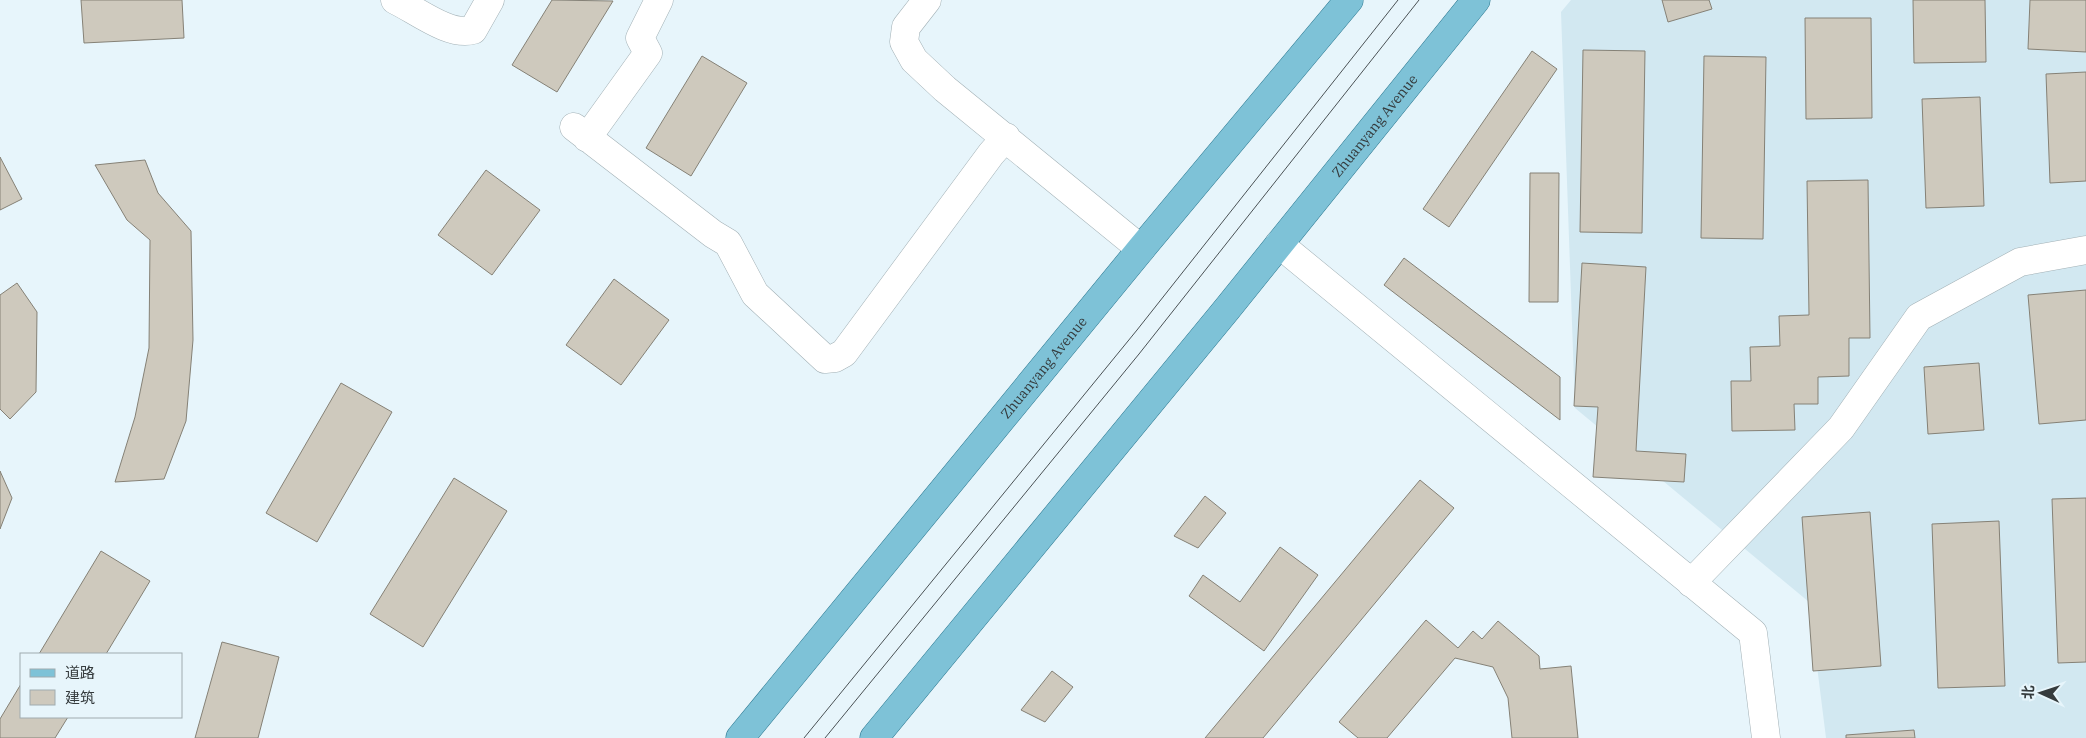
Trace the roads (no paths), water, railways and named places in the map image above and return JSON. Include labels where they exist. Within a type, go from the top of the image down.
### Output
[{"type":"main road","name":"Zhuanyang Avenue","points":[[740,738],[1348,0]]},
{"type":"main road","name":"Zhuanyang Avenue","points":[[874,738],[1279,244],[1476,0]]},
{"type":"street","points":[[395,0],[449,29],[466,32],[473,30],[490,0]]},
{"type":"street","points":[[659,0],[640,38],[648,53],[581,132],[713,234],[728,243],[756,294],[825,359],[835,358],[844,353],[991,154],[1006,137]]},
{"type":"street","points":[[927,0],[906,26],[904,42],[914,60],[945,89],[1141,249]]},
{"type":"street","points":[[1279,244],[1753,633],[1766,738]]},
{"type":"street","points":[[1691,583],[1841,428],[1919,316],[2020,262],[2086,250]]},
{"type":"tram line","points":[[804,738],[1137,330],[1398,0]]},
{"type":"tram line","points":[[825,738],[1139,354],[1419,0]]}]
